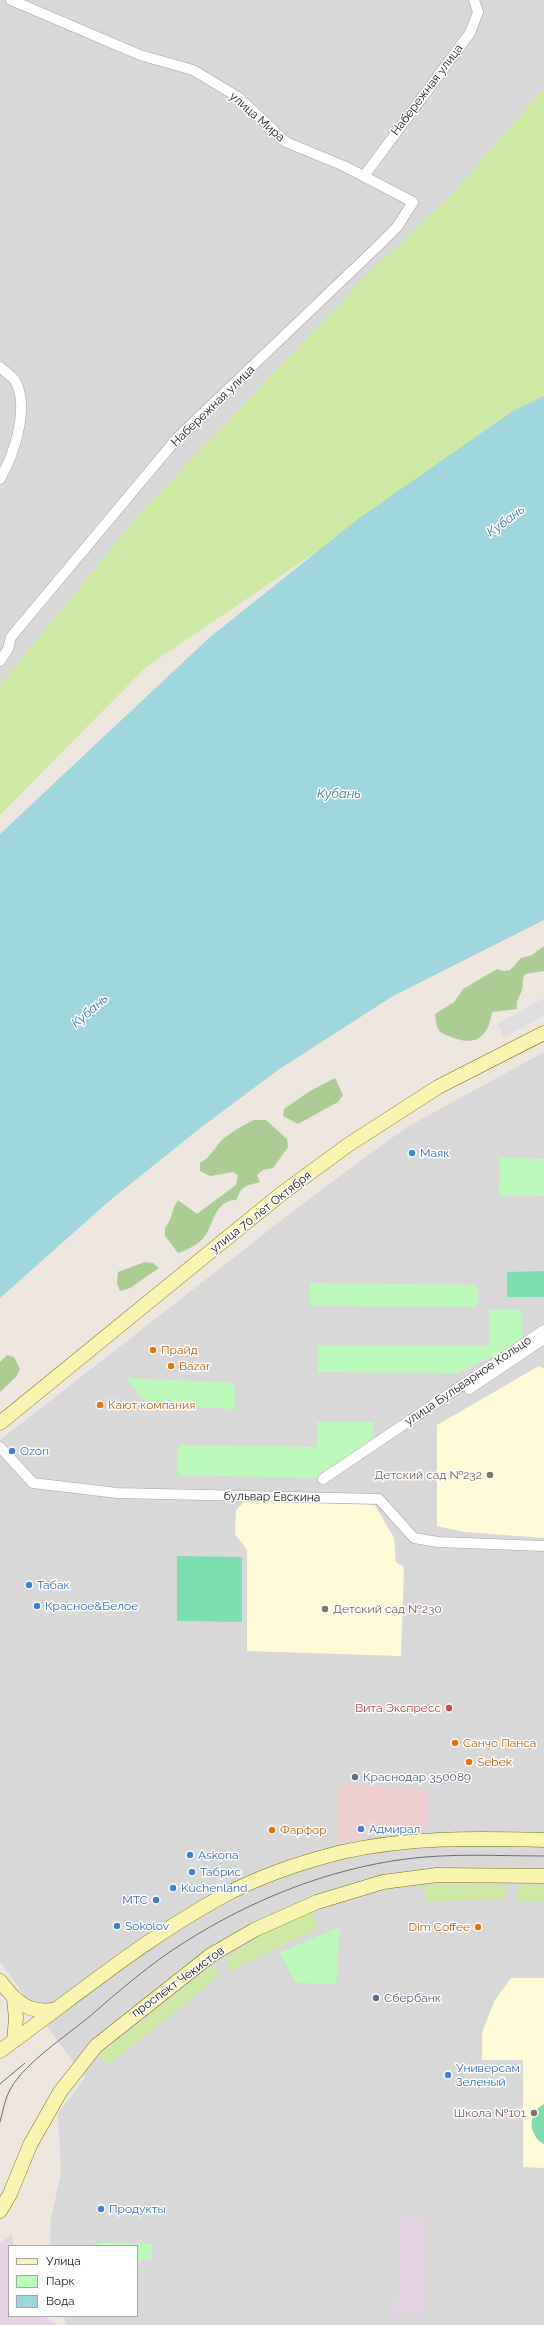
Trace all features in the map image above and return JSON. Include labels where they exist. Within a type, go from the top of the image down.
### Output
[{"type":"main road","name":"улица 70 лет Октября","points":[[0,1423],[281,1194],[348,1145],[438,1087],[544,1033]]},
{"type":"main road","points":[[0,2051],[181,1920],[225,1895],[290,1868],[343,1852],[406,1842],[455,1838],[544,1840]]},
{"type":"main road","name":"проспект Чекистов","points":[[0,2211],[10,2194],[30,2145],[60,2092],[96,2046],[211,1956],[256,1930],[316,1902],[383,1882],[437,1875],[544,1876]]},
{"type":"main road","points":[[0,1981],[14,1998],[40,2012],[57,2009]]},
{"type":"main road","points":[[14,1998],[16,2018],[14,2041]]},
{"type":"street","name":"улица Мира","points":[[11,0],[140,55],[193,70],[238,97],[286,142],[364,176],[413,202]]},
{"type":"street","name":"Набережная улица","points":[[364,176],[470,33],[478,12],[474,0]]},
{"type":"street","name":"Набережная улица","points":[[0,661],[8,649],[11,637],[179,436],[377,247],[396,227],[413,202]]},
{"type":"street","points":[[0,367],[14,379],[20,394],[19,434],[8,465],[0,479]]},
{"type":"street","points":[[0,646],[11,637]]},
{"type":"street","name":"улица Бульварное Кольцо","points":[[323,1479],[544,1330]]},
{"type":"street","name":"улица Бульварное Кольцо","points":[[392,1432],[403,1432],[544,1339]]},
{"type":"street","name":"бульвар Евскина","points":[[0,1447],[33,1483],[117,1493],[379,1499],[414,1538],[438,1542],[544,1546]]},
{"type":"shaded area","points":[[0,0],[544,0],[544,88],[452,194],[371,271],[140,513],[0,685]]},
{"type":"shaded area","points":[[544,998],[544,1016],[504,1037],[497,1024]]},
{"type":"shaded area","points":[[544,1052],[544,2325],[67,2325],[63,2317],[138,2317],[138,2245],[50,2245],[51,2218],[61,2173],[58,2113],[85,2078],[0,1962],[0,1440],[314,1195],[407,1127]]},
{"type":"shaded area","name":"Детский сад №232","points":[[539,1366],[544,1369],[544,1538],[464,1532],[437,1526],[437,1425]]},
{"type":"shaded area","name":"Детский сад №230","points":[[245,1501],[375,1505],[394,1538],[396,1562],[404,1567],[401,1656],[247,1651],[247,1550],[235,1534],[236,1510]]},
{"type":"shaded area","points":[[339,1784],[425,1789],[426,1830],[389,1831],[337,1843]]},
{"type":"shaded area","name":"Школа №101","points":[[511,1978],[544,1978],[544,2168],[523,2167],[523,2060],[482,2060],[482,2032],[495,2000]]},
{"type":"shaded area","points":[[402,2218],[424,2218],[423,2314],[394,2313],[394,2297],[402,2296]]},
{"type":"shaded area","points":[[12,2234],[14,2245],[8,2245],[8,2317],[46,2317],[57,2325],[0,2325],[0,2243]]},
{"type":"green space","points":[[544,88],[544,402],[436,471],[146,667],[0,815],[0,685],[140,513],[371,271],[452,194]]},
{"type":"green space","points":[[544,946],[544,971],[525,974],[523,978],[522,990],[517,1001],[517,1009],[492,1012],[491,1019],[485,1032],[482,1036],[471,1041],[465,1041],[446,1035],[438,1029],[435,1014],[454,1002],[463,989],[497,969],[504,971],[510,970],[521,958],[532,955]]},
{"type":"green space","points":[[335,1078],[343,1095],[338,1102],[298,1124],[283,1116],[284,1109],[310,1091]]},
{"type":"green space","points":[[254,1120],[266,1120],[287,1139],[288,1147],[273,1168],[263,1170],[257,1175],[260,1182],[246,1186],[241,1190],[236,1200],[225,1203],[221,1207],[215,1215],[203,1239],[191,1248],[178,1253],[165,1236],[165,1228],[168,1225],[176,1203],[178,1200],[197,1214],[236,1185],[238,1176],[234,1172],[210,1176],[200,1171],[200,1163],[207,1158],[226,1137]]},
{"type":"green space","points":[[500,1158],[544,1159],[544,1196],[499,1195]]},
{"type":"green space","points":[[145,1262],[153,1263],[159,1268],[130,1288],[120,1291],[117,1283],[118,1272]]},
{"type":"green space","points":[[544,1271],[544,1297],[507,1297],[507,1272]]},
{"type":"green space","points":[[310,1283],[478,1285],[478,1307],[310,1306]]},
{"type":"green space","points":[[489,1309],[521,1309],[522,1342],[457,1373],[318,1372],[318,1346],[489,1346]]},
{"type":"green space","points":[[7,1355],[14,1357],[20,1369],[16,1377],[0,1392],[0,1362]]},
{"type":"green space","points":[[126,1378],[234,1383],[235,1409],[149,1406]]},
{"type":"green space","points":[[317,1422],[373,1422],[373,1440],[315,1478],[178,1475],[178,1445],[317,1447]]},
{"type":"green space","points":[[177,1556],[242,1557],[242,1622],[177,1621]]},
{"type":"green space","points":[[426,1886],[505,1886],[505,1900],[426,1901]]},
{"type":"green space","points":[[517,1886],[544,1886],[544,1901],[517,1901]]},
{"type":"green space","points":[[312,1911],[317,1928],[230,1971],[226,1958],[261,1936]]},
{"type":"green space","points":[[340,1927],[336,1984],[297,1983],[279,1953]]},
{"type":"green space","points":[[213,1965],[220,1975],[107,2066],[100,2054]]},
{"type":"green space","points":[[544,2104],[544,2144],[538,2140],[532,2129],[532,2118],[535,2112]]},
{"type":"green space","points":[[98,2242],[152,2244],[151,2260],[138,2259],[138,2245],[98,2245]]},
{"type":"water","name":"Кубань","points":[[544,396],[544,920],[393,996],[278,1070],[199,1129],[108,1202],[0,1298],[0,834],[210,637],[358,519],[513,411]]},
{"type":"tram line","points":[[0,2122],[11,2088],[17,2079],[36,2060],[160,1959],[185,1942],[236,1913],[291,1888],[348,1870],[377,1864],[406,1859],[440,1856],[544,1856]]},
{"type":"tram line","points":[[0,2084],[25,2063]]},
{"type":"place","name":"Маяк","points":[[412,1153]]},
{"type":"place","name":"Прайд","points":[[153,1350]]},
{"type":"place","name":"Bazar","points":[[171,1366]]},
{"type":"place","name":"Кают компания","points":[[100,1405]]},
{"type":"place","name":"Ozon","points":[[12,1451]]},
{"type":"place","name":"Детский сад №232","points":[[490,1475]]},
{"type":"place","name":"Табак","points":[[29,1585]]},
{"type":"place","name":"Красное&Белое","points":[[37,1606]]},
{"type":"place","name":"Детский сад №230","points":[[325,1609]]},
{"type":"place","name":"Вита Экспресс","points":[[449,1708]]},
{"type":"place","name":"Санчо Панса","points":[[455,1743]]},
{"type":"place","name":"Sebek","points":[[469,1762]]},
{"type":"place","name":"Краснодар 350089","points":[[355,1777]]},
{"type":"place","name":"Адмирал","points":[[361,1829]]},
{"type":"place","name":"Фарфор","points":[[272,1830]]},
{"type":"place","name":"Askona","points":[[190,1855]]},
{"type":"place","name":"Табрис","points":[[192,1872]]},
{"type":"place","name":"Kuchenland","points":[[173,1888]]},
{"type":"place","name":"МТС","points":[[156,1900]]},
{"type":"place","name":"Sokolov","points":[[117,1926]]},
{"type":"place","name":"Dim Coffee","points":[[478,1927]]},
{"type":"place","name":"Сбербанк","points":[[376,1998]]},
{"type":"place","name":"Универсам Зеленый","points":[[448,2075]]},
{"type":"place","name":"Школа №101","points":[[534,2113]]},
{"type":"place","name":"Продукты","points":[[101,2209]]}]
